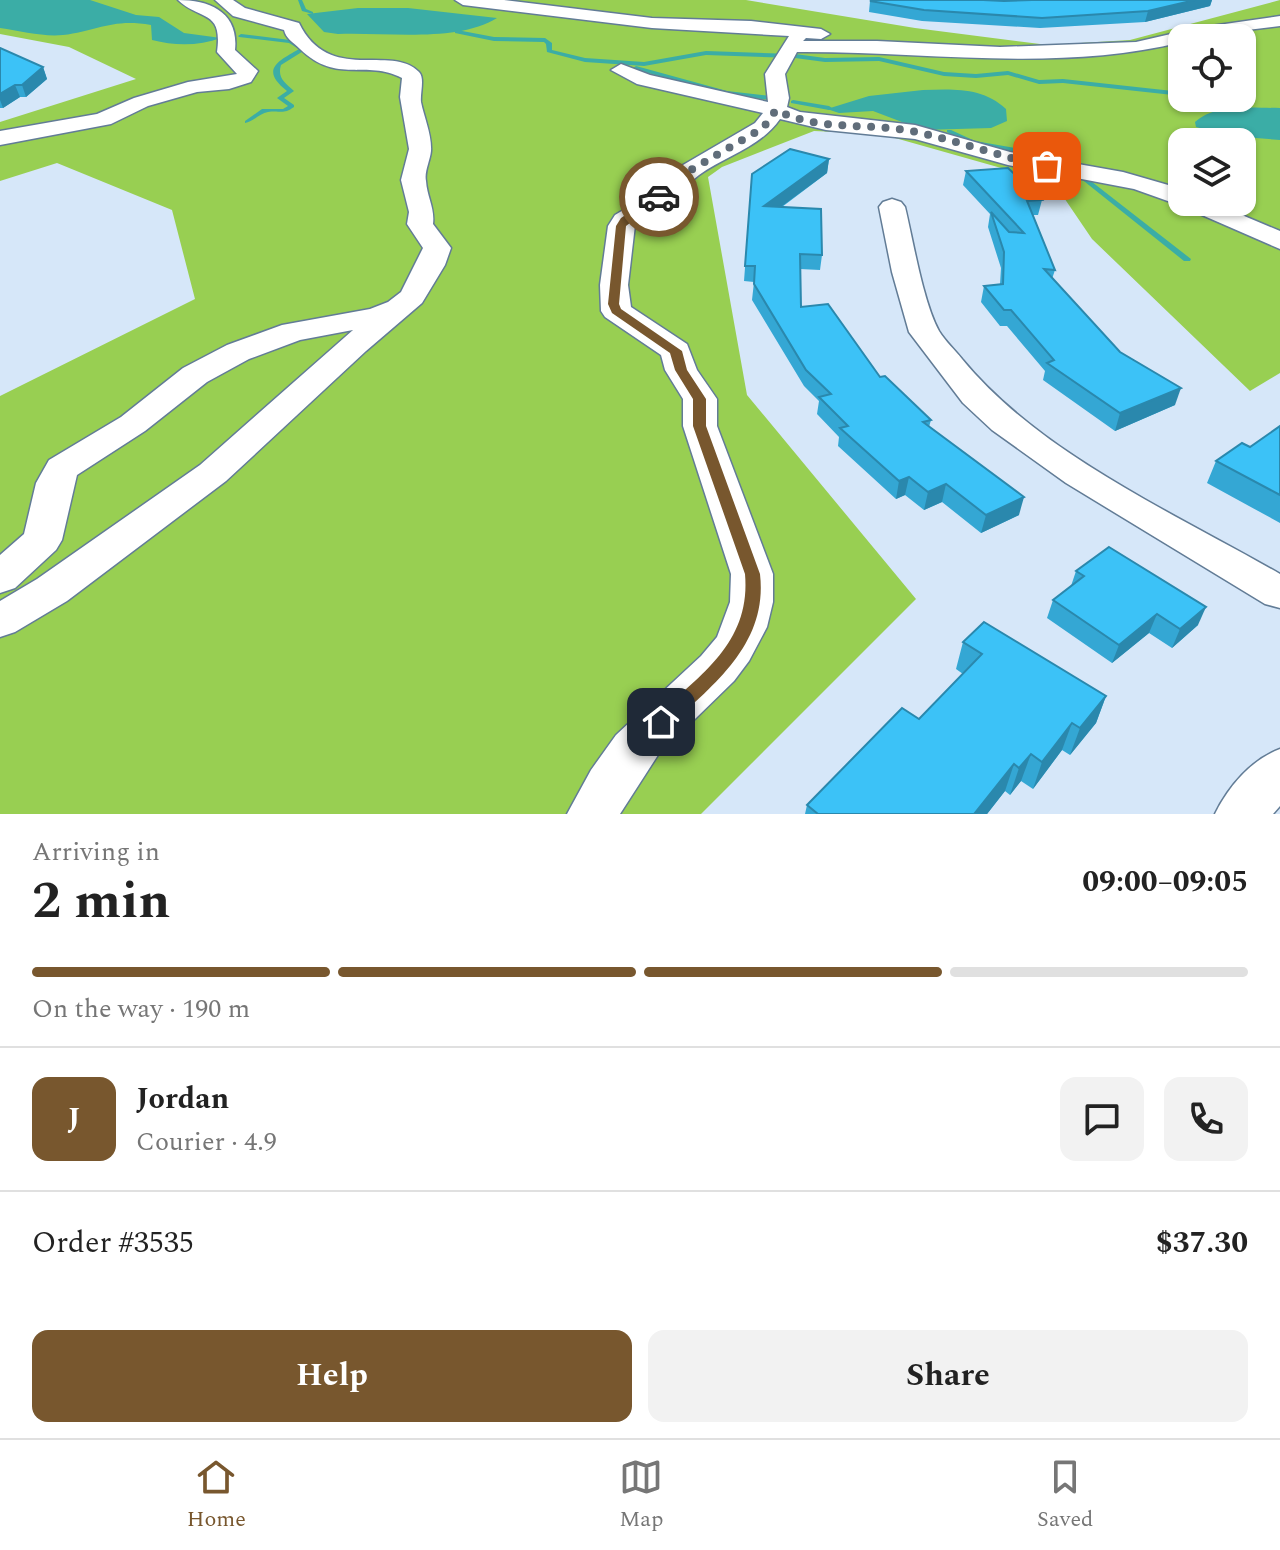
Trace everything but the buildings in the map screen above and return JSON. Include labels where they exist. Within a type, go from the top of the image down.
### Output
[{"type":"street","points":[[0,621],[52,590],[213,473],[314,385],[355,344],[412,297],[437,248],[420,224],[422,212],[413,180],[420,149],[410,97],[412,76],[399,70],[326,61],[293,30],[219,3],[186,0]]},
{"type":"street","points":[[463,0],[652,23],[790,47],[927,48],[1011,53],[1146,47],[1197,33],[1280,21]]},
{"type":"street","points":[[0,138],[103,119],[151,99],[195,86],[229,83],[244,78],[248,71],[226,52],[228,35],[218,14],[219,3]]},
{"type":"street","points":[[593,814],[621,767],[641,741],[721,667],[740,643],[754,591],[752,574],[700,426],[700,399],[681,370],[676,351],[616,311],[614,285],[621,226],[624,220],[651,204],[691,170],[763,128],[776,110],[779,98],[775,74],[790,47]]},
{"type":"street","points":[[621,70],[644,80],[776,110],[806,122],[867,125],[915,132],[1019,161],[1082,170],[1168,192]]},
{"type":"street","points":[[892,207],[906,272],[924,332],[975,396],[1004,423],[1079,475],[1280,593]]},
{"type":"street","points":[[1222,216],[1280,241]]},
{"type":"street","points":[[0,578],[42,540],[55,483],[62,468],[133,424],[195,375],[238,352],[293,332],[379,316],[412,297]]},
{"type":"street","points":[[1241,814],[1280,770]]},
{"type":"green space","points":[[0,0],[746,0],[915,28],[1048,45],[1130,40],[1168,30],[1168,112],[1256,112],[1256,24],[1190,24],[1280,0],[1280,373],[1250,391],[1092,239],[1054,183],[881,134],[814,131],[722,167],[708,177],[747,395],[916,599],[701,814],[0,814],[0,396],[195,299],[172,210],[57,163],[0,181],[0,122],[136,79],[69,47],[0,34]]},
{"type":"shaded area","points":[[0,0],[90,0],[136,15],[159,17],[184,33],[221,38],[196,44],[161,42],[152,40],[151,25],[137,23],[55,35],[0,28]]},
{"type":"shaded area","points":[[358,8],[408,8],[497,18],[481,26],[442,34],[338,34],[324,32],[307,14]]},
{"type":"shaded area","points":[[923,90],[978,93],[1006,109],[1007,121],[991,128],[923,130],[873,111],[839,113],[827,109],[869,96]]},
{"type":"shaded area","points":[[1256,107],[1280,108],[1280,140],[1256,138],[1256,128],[1196,127],[1195,122],[1213,112],[1256,112]]},
{"type":"waterway","points":[[300,0],[304,10],[311,13]]},
{"type":"waterway","points":[[457,32],[494,39],[545,40],[549,43],[549,51],[585,60],[644,64],[706,53],[825,60],[879,59],[944,74],[976,76],[1008,73],[1039,82],[1063,81],[1168,92]]},
{"type":"waterway","points":[[241,36],[290,42],[303,49],[278,64],[277,69],[279,80],[291,91],[280,98],[292,106],[284,111],[264,110],[247,122]]},
{"type":"waterway","points":[[636,68],[727,93],[771,98]]},
{"type":"waterway","points":[[793,102],[829,108]]},
{"type":"waterway","points":[[949,131],[973,143],[1042,154],[1067,165],[1187,259]]},
{"type":"way so far","points":[[659,197],[691,170],[763,128],[776,110],[794,120],[806,122],[867,125],[915,132],[1047,166]]},
{"type":"route","points":[[659,197],[624,220],[621,226],[613,304],[616,311],[676,351],[681,370],[700,399],[700,426],[752,574],[754,591],[740,643],[721,667],[661,722]]}]
